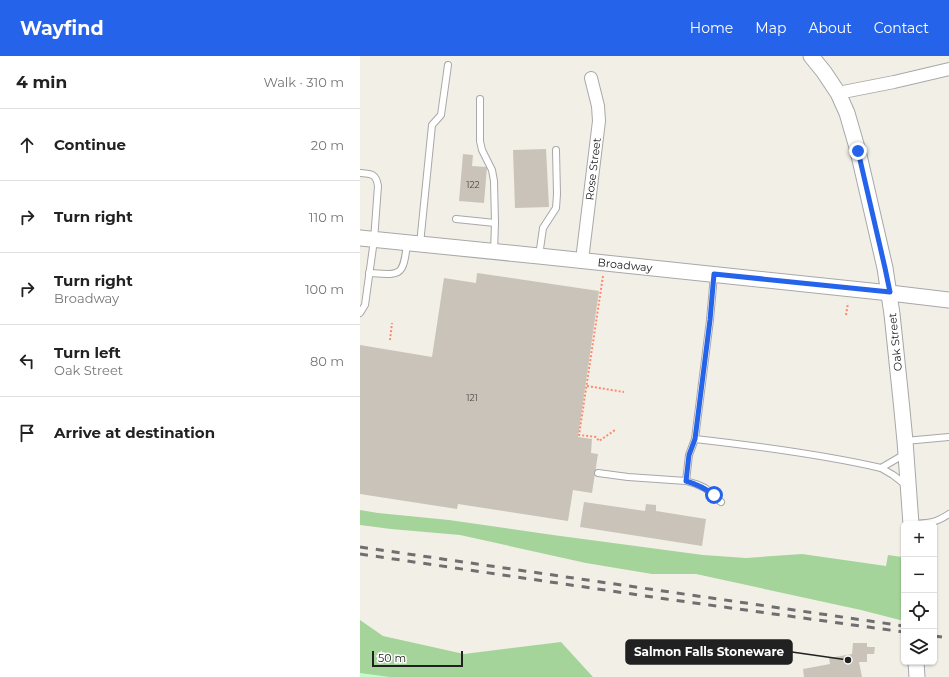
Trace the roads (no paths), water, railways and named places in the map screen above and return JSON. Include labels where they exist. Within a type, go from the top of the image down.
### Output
[{"type":"street","name":"Oak Street","points":[[811,56],[838,93],[847,113],[858,151],[885,268],[890,292],[906,447],[911,521]]},
{"type":"street","points":[[838,93],[894,82],[949,68]]},
{"type":"street","name":"Rose Street","points":[[582,260],[599,121],[598,106],[591,78]]},
{"type":"street","name":"Broadway","points":[[367,239],[890,292],[949,300]]},
{"type":"street","points":[[916,665],[917,677]]},
{"type":"lane","points":[[369,273],[394,274],[398,272],[403,267],[413,244],[432,125],[441,115],[448,65]]},
{"type":"lane","points":[[480,99],[480,140],[482,150],[492,170],[494,181],[494,252]]},
{"type":"lane","points":[[539,256],[543,228],[556,208],[556,150]]},
{"type":"lane","points":[[360,173],[375,176],[378,186],[367,239],[369,273],[365,306],[360,313]]},
{"type":"lane","points":[[456,219],[495,223]]},
{"type":"lane","points":[[686,481],[689,455],[695,439],[710,320],[714,274]]},
{"type":"lane","points":[[881,468],[906,447],[949,437]]},
{"type":"lane","points":[[695,439],[747,445],[881,468],[893,474],[909,487]]},
{"type":"lane","points":[[598,473],[628,477],[686,481],[705,488],[721,502]]},
{"type":"lane","points":[[937,521],[949,514]]},
{"type":"railway","points":[[360,547],[901,626]]},
{"type":"railway","points":[[360,554],[901,632]]},
{"type":"railway","points":[[937,636],[949,638]]},
{"type":"place","name":"Salmon Falls Stoneware","points":[[848,660]]}]
